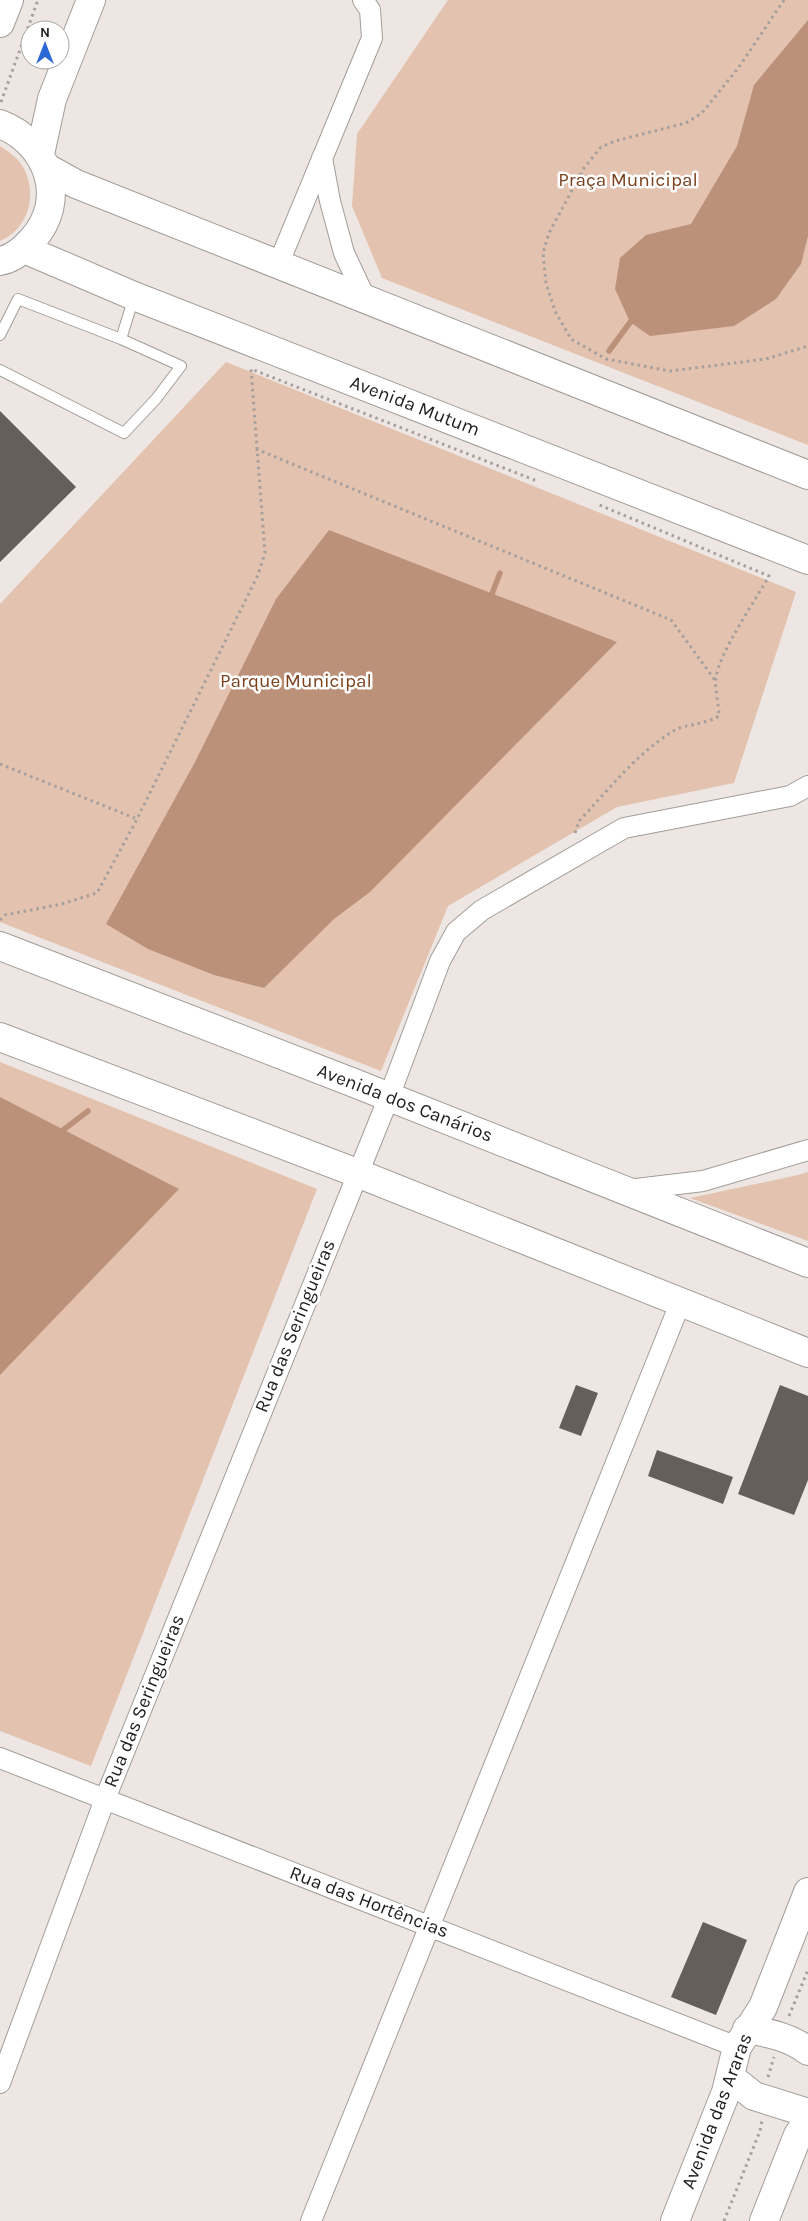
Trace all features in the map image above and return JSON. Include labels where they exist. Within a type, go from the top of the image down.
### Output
[{"type":"street","points":[[0,22],[9,0]]},
{"type":"street","points":[[0,261],[24,249],[39,232],[48,212],[51,190],[43,161],[52,99],[91,0]]},
{"type":"street","points":[[278,265],[372,38],[370,10],[363,0]]},
{"type":"street","points":[[0,124],[27,139],[43,161],[76,184],[808,475]]},
{"type":"street","points":[[322,158],[330,201],[344,252],[366,300]]},
{"type":"street","name":"Avenida Mutum","points":[[24,249],[134,296],[808,560]]},
{"type":"street","name":"Rua das Seringueiras","points":[[0,2084],[105,1799],[389,1097],[440,961],[456,932],[482,910],[624,828],[790,796],[808,786]]},
{"type":"street","name":"Avenida dos Canários","points":[[0,946],[389,1097],[808,1263]]},
{"type":"street","points":[[0,1037],[357,1173],[808,1353]]},
{"type":"street","points":[[626,1190],[702,1181],[808,1150]]},
{"type":"street","points":[[311,2221],[428,1926],[681,1301]]},
{"type":"street","name":"Rua das Hortências","points":[[0,1758],[428,1926],[742,2038]]},
{"type":"street","name":"Avenida das Araras","points":[[674,2221],[726,2092],[742,2038],[763,2007],[808,1892]]},
{"type":"street","points":[[742,2038],[774,2034],[800,2045],[808,2051]]},
{"type":"street","points":[[730,2077],[754,2096],[808,2113]]},
{"type":"street","points":[[764,2221],[798,2136],[808,2120]]},
{"type":"lane","points":[[120,339],[134,296]]},
{"type":"lane","points":[[0,335],[18,299],[120,339],[181,366],[156,400],[124,433],[0,370]]},
{"type":"path","points":[[0,105],[38,0]]},
{"type":"path","points":[[784,0],[738,67],[702,113],[686,123],[616,141],[601,147],[584,168],[548,233],[543,252],[546,283],[559,318],[571,338],[606,359],[670,371],[766,359],[808,346]]},
{"type":"path","points":[[0,920],[5,915],[62,904],[97,893],[137,819],[258,576],[265,553],[251,369],[540,482]]},
{"type":"path","points":[[256,450],[671,620],[715,680],[719,699],[719,716],[707,723],[678,729],[646,750],[579,821],[574,838]]},
{"type":"path","points":[[594,503],[769,576],[719,664],[715,680]]},
{"type":"path","points":[[0,764],[137,819]]},
{"type":"green space","name":"Praça Municipal","points":[[448,0],[808,0],[808,445],[382,278],[352,206],[357,134]]},
{"type":"green space","points":[[0,146],[16,158],[23,167],[28,177],[30,199],[24,219],[18,228],[0,241]]},
{"type":"green space","name":"Parque Municipal","points":[[226,362],[796,592],[734,783],[617,807],[448,906],[381,1071],[0,922],[0,604]]},
{"type":"green space","points":[[0,1062],[317,1189],[91,1766],[0,1731]]},
{"type":"green space","points":[[808,1172],[808,1241],[690,1198],[798,1175]]},
{"type":"shaded area","points":[[808,20],[808,236],[801,264],[776,299],[734,326],[650,336],[630,322],[615,289],[620,258],[646,235],[691,224],[737,146],[754,85]]},
{"type":"shaded area","points":[[329,530],[617,642],[370,892],[334,919],[264,988],[214,975],[148,949],[106,924],[195,762],[276,599]]},
{"type":"shaded area","points":[[0,1097],[179,1189],[0,1375]]},
{"type":"building","points":[[0,411],[76,487],[0,562]]},
{"type":"building","points":[[576,1385],[598,1393],[581,1436],[559,1428]]},
{"type":"building","points":[[780,1385],[808,1396],[808,1480],[794,1515],[738,1494]]},
{"type":"building","points":[[657,1450],[733,1477],[723,1504],[648,1476]]},
{"type":"building","points":[[703,1922],[747,1940],[716,2015],[671,1997]]},
{"type":"waterway","points":[[609,351],[634,317]]},
{"type":"waterway","points":[[490,599],[500,573]]},
{"type":"waterway","points":[[58,1134],[88,1111]]}]
